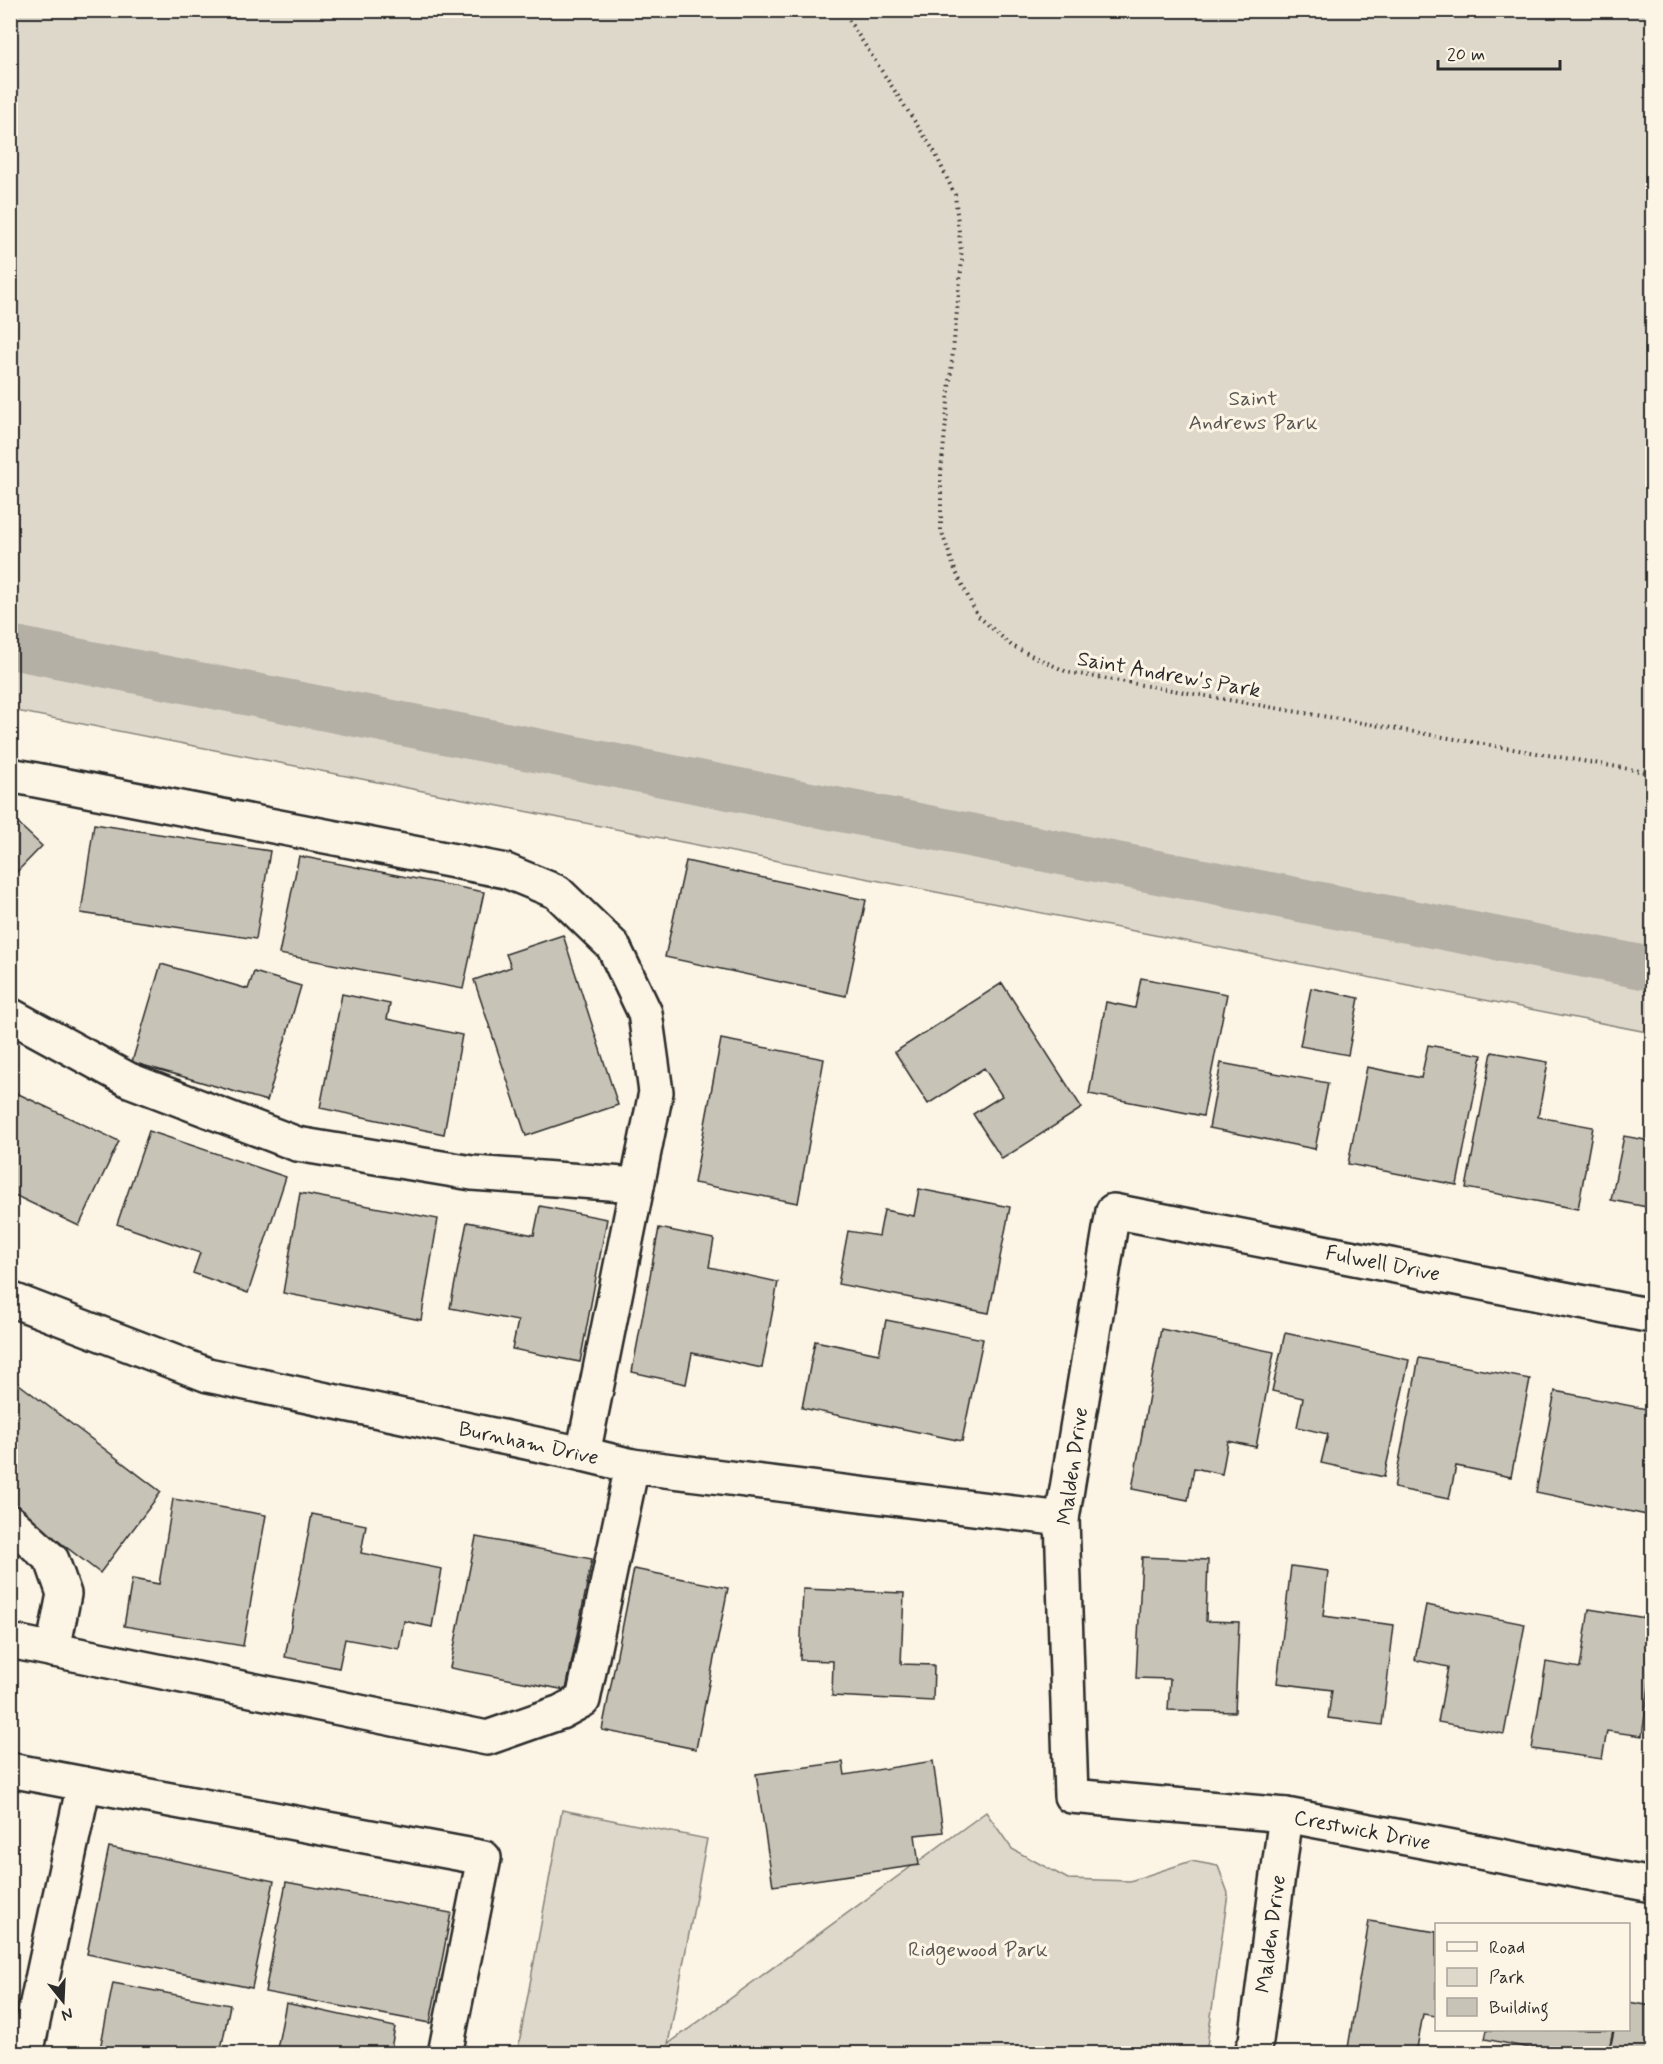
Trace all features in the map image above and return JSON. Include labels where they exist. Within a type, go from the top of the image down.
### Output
[{"type":"street","points":[[10,775],[506,871],[557,892],[613,946],[645,1013],[656,1092],[583,1454]]},
{"type":"street","points":[[10,1015],[129,1080],[297,1144],[472,1173],[637,1185]]},
{"type":"street","name":"Fulwell Drive","points":[[1113,1211],[1653,1316]]},
{"type":"street","name":"Malden Drive","points":[[1071,1796],[1062,1519],[1113,1211]]},
{"type":"street","name":"Burnham Drive","points":[[10,1299],[207,1376],[632,1466],[1062,1519]]},
{"type":"street","points":[[10,1641],[487,1738],[561,1712],[583,1700],[632,1466]]},
{"type":"street","points":[[10,1522],[52,1560],[64,1594],[53,1650]]},
{"type":"street","points":[[10,1770],[484,1858],[445,2054]]},
{"type":"street","points":[[26,2054],[84,1784]]},
{"type":"street","name":"Crestwick Drive","points":[[1071,1796],[1286,1815],[1653,1885]]},
{"type":"street","name":"Malden Drive","points":[[1251,2054],[1256,2041],[1286,1815]]},
{"type":"path","name":"Saint Andrew's Park","points":[[842,10],[934,151],[955,195],[962,260],[940,472],[941,530],[955,570],[977,615],[1012,646],[1067,672],[1653,773]]},
{"type":"green space","name":"Saint Andrews Park","points":[[10,11],[1652,11],[1652,1033],[11,710]]},
{"type":"green space","name":"Ridgewood Park","points":[[562,1810],[707,1839],[668,2044],[986,1812],[1012,1849],[1068,1879],[1130,1881],[1191,1861],[1218,1866],[1228,1893],[1206,2053],[517,2054]]},
{"type":"building","points":[[10,816],[42,846],[10,879]]},
{"type":"building","points":[[94,824],[270,851],[256,939],[81,913]]},
{"type":"building","points":[[299,856],[484,892],[463,989],[279,954]]},
{"type":"building","points":[[686,861],[866,900],[846,996],[665,957]]},
{"type":"building","points":[[563,935],[618,1105],[526,1136],[474,980],[511,967],[506,954]]},
{"type":"building","points":[[161,964],[248,989],[254,972],[301,986],[267,1101],[132,1062]]},
{"type":"building","points":[[1141,978],[1227,994],[1203,1116],[1089,1094],[1106,1002],[1135,1008]]},
{"type":"building","points":[[1002,983],[1082,1108],[1002,1159],[973,1114],[1002,1096],[984,1068],[928,1104],[895,1052]]},
{"type":"building","points":[[1311,988],[1359,998],[1348,1055],[1300,1046]]},
{"type":"building","points":[[342,994],[390,1004],[387,1019],[462,1035],[444,1134],[320,1108]]},
{"type":"building","points":[[721,1039],[824,1059],[798,1203],[694,1183]]},
{"type":"building","points":[[1428,1045],[1482,1055],[1457,1185],[1348,1164],[1367,1067],[1421,1078]]},
{"type":"building","points":[[1492,1052],[1548,1062],[1538,1117],[1593,1127],[1578,1209],[1466,1188]]},
{"type":"building","points":[[1221,1063],[1328,1083],[1315,1149],[1209,1128]]},
{"type":"building","points":[[10,1090],[119,1141],[79,1226],[10,1193]]},
{"type":"building","points":[[149,1131],[286,1177],[248,1293],[193,1273],[200,1253],[117,1224]]},
{"type":"building","points":[[1652,1132],[1652,1208],[1611,1200],[1624,1136],[1651,1141]]},
{"type":"building","points":[[919,1189],[1010,1207],[989,1313],[838,1284],[848,1231],[879,1236],[884,1210],[914,1216]]},
{"type":"building","points":[[300,1193],[438,1219],[421,1320],[283,1293]]},
{"type":"building","points":[[540,1206],[607,1219],[580,1362],[512,1349],[518,1321],[450,1308],[467,1222],[534,1235]]},
{"type":"building","points":[[659,1228],[714,1239],[709,1267],[778,1282],[762,1368],[692,1353],[686,1384],[632,1372]]},
{"type":"building","points":[[886,1320],[983,1339],[962,1441],[802,1408],[815,1341],[879,1354]]},
{"type":"building","points":[[1161,1329],[1274,1352],[1256,1447],[1228,1441],[1222,1474],[1194,1468],[1188,1500],[1132,1489]]},
{"type":"building","points":[[1285,1333],[1409,1360],[1384,1477],[1321,1463],[1328,1434],[1297,1427],[1303,1398],[1272,1391]]},
{"type":"building","points":[[1419,1358],[1530,1379],[1511,1477],[1456,1466],[1449,1499],[1394,1488]]},
{"type":"building","points":[[15,1381],[161,1492],[100,1573],[10,1504],[10,1387]]},
{"type":"building","points":[[1555,1391],[1652,1410],[1652,1488],[1647,1515],[1536,1492]]},
{"type":"building","points":[[173,1499],[266,1515],[243,1646],[124,1626],[132,1579],[159,1584]]},
{"type":"building","points":[[312,1514],[366,1525],[361,1553],[442,1569],[432,1627],[404,1621],[399,1649],[345,1639],[339,1668],[285,1657]]},
{"type":"building","points":[[476,1537],[592,1559],[566,1690],[450,1668]]},
{"type":"building","points":[[1142,1557],[1208,1560],[1206,1621],[1239,1622],[1235,1712],[1168,1710],[1170,1679],[1136,1678]]},
{"type":"building","points":[[1291,1566],[1328,1571],[1323,1616],[1394,1625],[1382,1725],[1328,1718],[1332,1690],[1277,1683]]},
{"type":"building","points":[[634,1569],[728,1588],[696,1749],[602,1730]]},
{"type":"building","points":[[803,1589],[904,1593],[901,1664],[934,1665],[933,1701],[832,1696],[833,1661],[800,1660]]},
{"type":"building","points":[[1426,1605],[1525,1624],[1504,1734],[1438,1722],[1448,1667],[1415,1660]]},
{"type":"building","points":[[1589,1609],[1652,1619],[1652,1665],[1642,1736],[1607,1731],[1602,1759],[1532,1749],[1546,1662],[1580,1668]]},
{"type":"building","points":[[933,1761],[943,1832],[915,1835],[919,1865],[773,1886],[756,1774],[843,1762],[845,1775]]},
{"type":"building","points":[[10,1798],[17,1799],[10,1833]]},
{"type":"building","points":[[109,1847],[274,1881],[252,1988],[87,1954]]},
{"type":"building","points":[[286,1882],[451,1913],[430,2023],[265,1992]]},
{"type":"building","points":[[1369,1921],[1435,1932],[1435,2016],[1423,2014],[1416,2054],[1347,2054]]},
{"type":"building","points":[[113,1983],[230,2005],[220,2054],[99,2054]]},
{"type":"building","points":[[1630,2002],[1652,2006],[1652,2054],[1609,2054],[1614,2031],[1630,2031]]},
{"type":"building","points":[[286,2003],[395,2027],[390,2054],[276,2054]]},
{"type":"building","points":[[1487,2031],[1613,2031],[1608,2054],[1559,2054],[1485,2039]]},
{"type":"waterway","points":[[10,647],[1652,969]]}]
